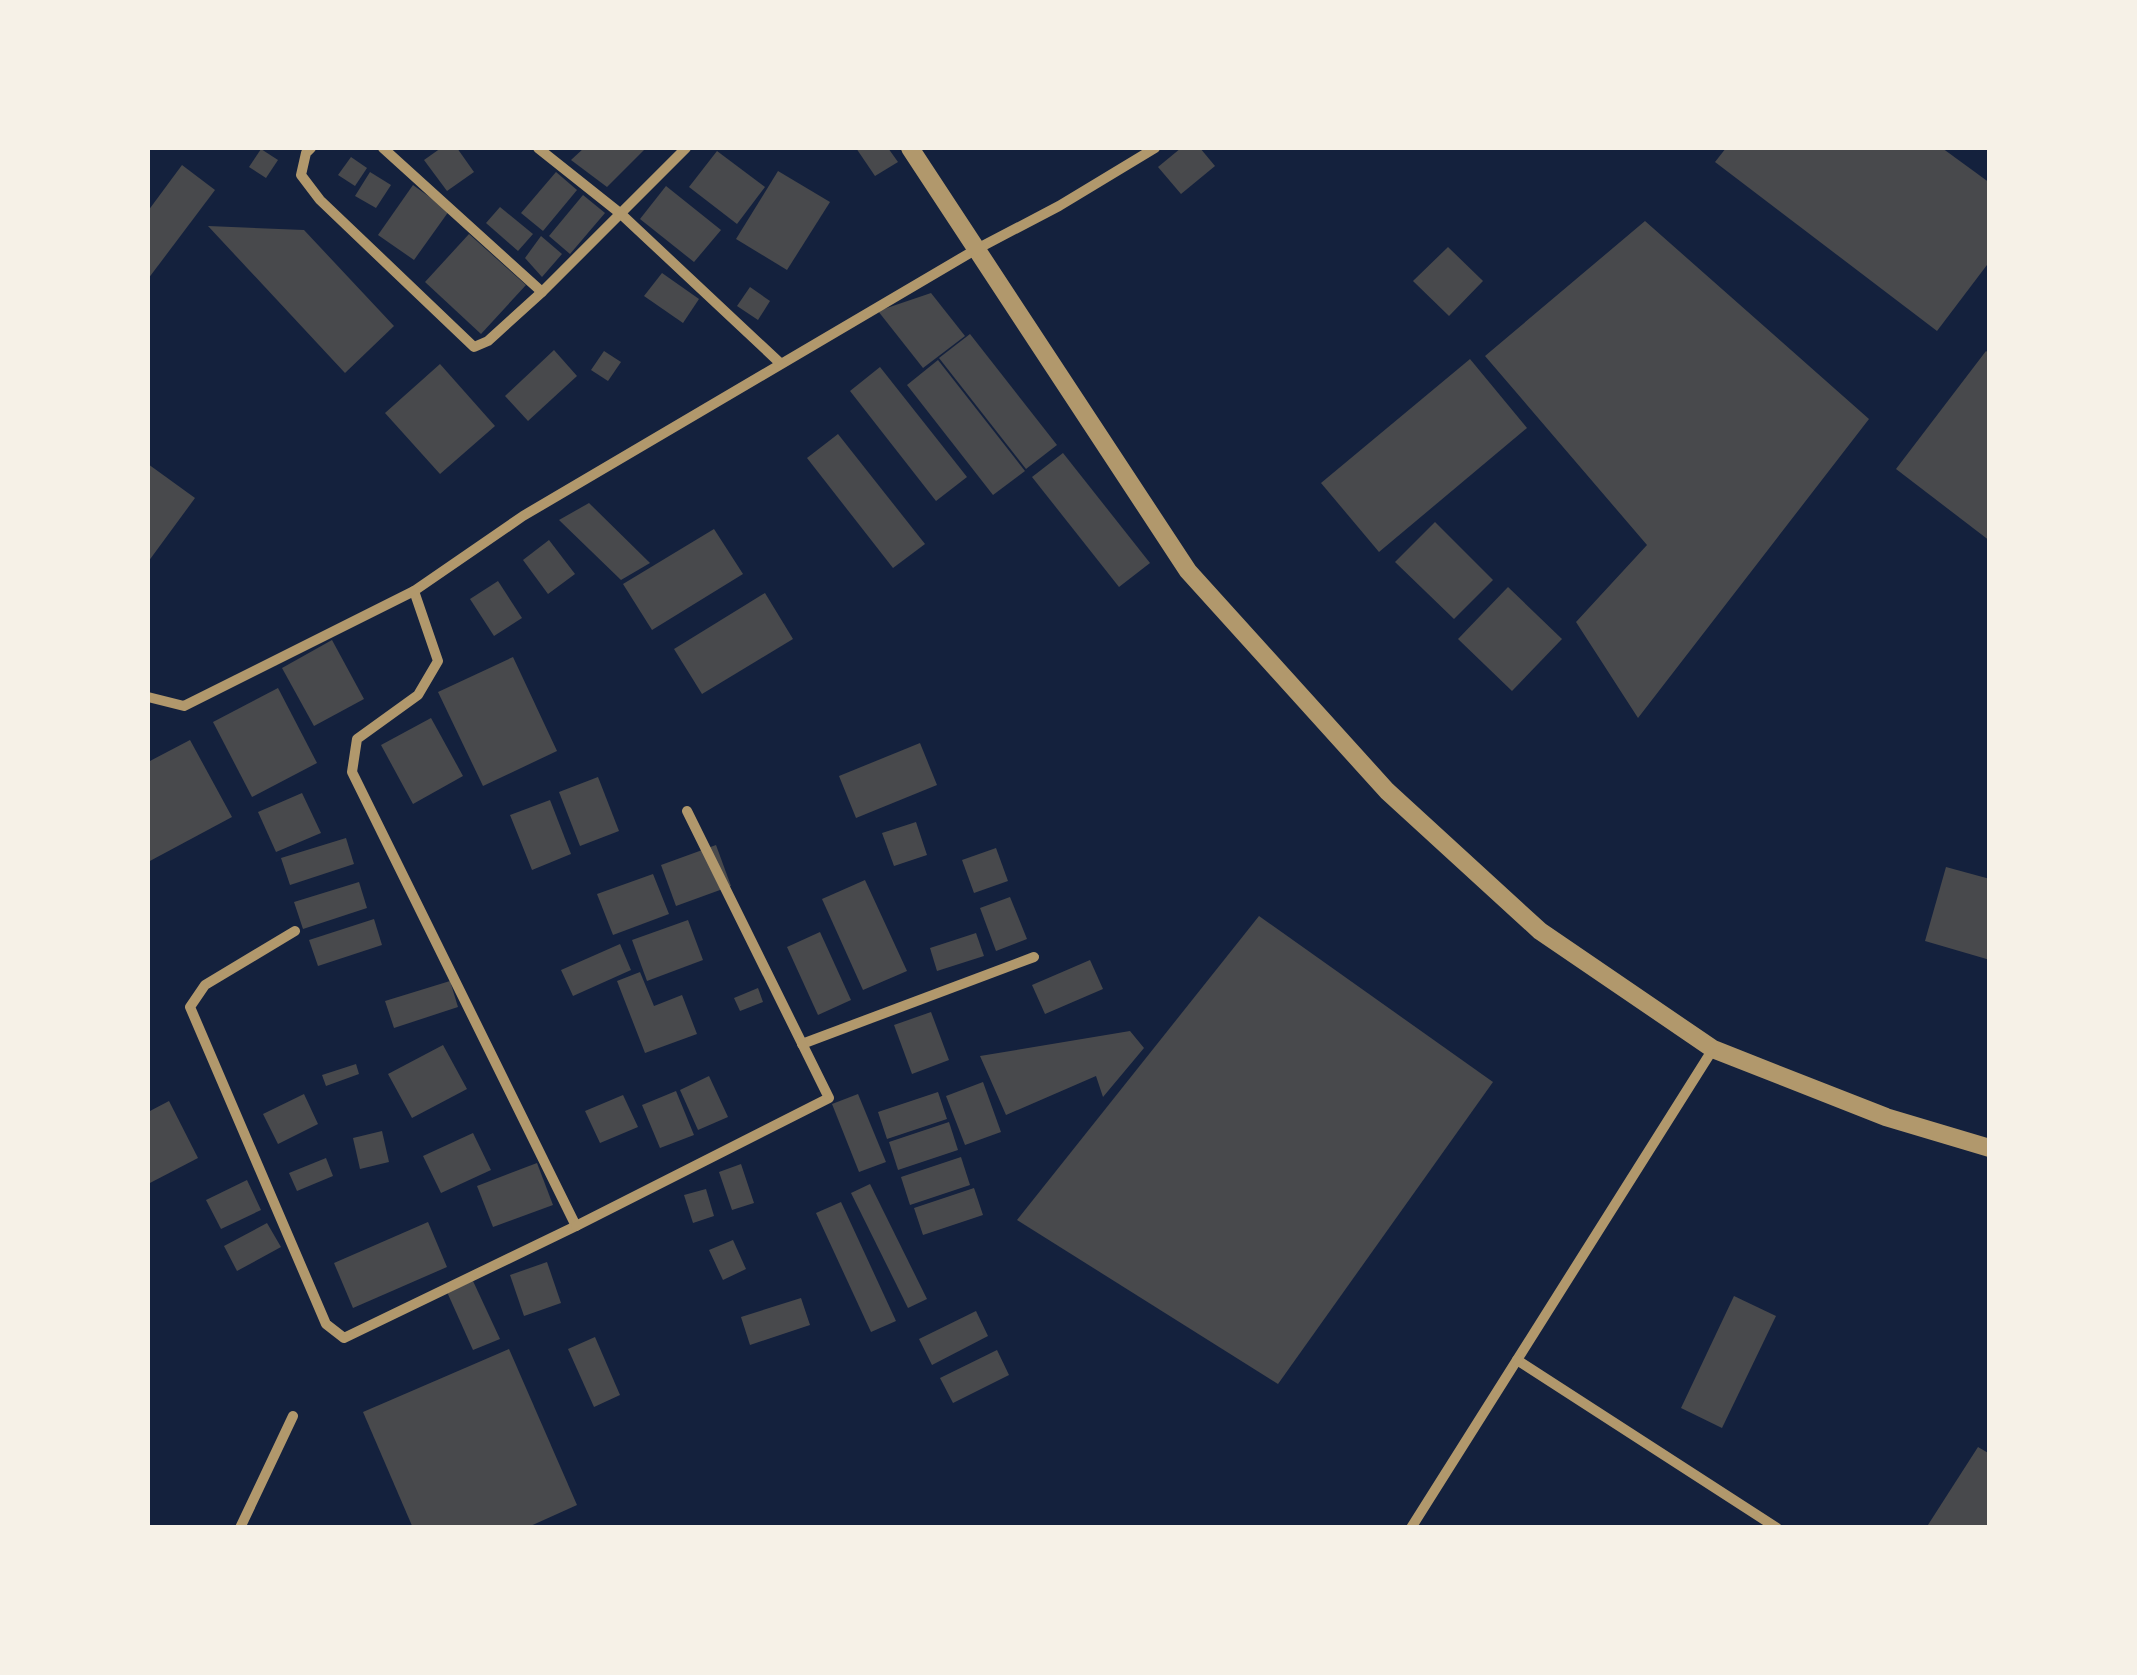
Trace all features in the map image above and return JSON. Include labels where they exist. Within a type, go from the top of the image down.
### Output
[{"type":"street","points":[[311,148],[301,175],[320,200],[474,347],[488,341],[542,292],[686,148]]},
{"type":"street","points":[[383,148],[542,292]]},
{"type":"street","points":[[538,148],[621,214],[780,363]]},
{"type":"street","points":[[910,148],[1188,571],[1387,791],[1540,931],[1713,1049],[1886,1118],[1990,1148]]},
{"type":"street","points":[[148,697],[184,706],[414,590],[522,516],[1155,148]]},
{"type":"street","points":[[414,590],[438,661],[418,695],[357,739],[352,772],[576,1226]]},
{"type":"street","points":[[295,931],[206,985],[190,1007],[326,1324],[344,1338],[829,1098],[688,811]]},
{"type":"street","points":[[802,1044],[1034,956]]},
{"type":"street","points":[[1411,1528],[1713,1049]]},
{"type":"street","points":[[1517,1360],[1777,1528]]},
{"type":"street","points":[[240,1528],[293,1416]]},
{"type":"building","points":[[441,148],[457,148],[474,172],[447,191],[424,160]]},
{"type":"building","points":[[584,148],[646,148],[607,187],[571,160]]},
{"type":"building","points":[[856,148],[888,148],[898,162],[875,176]]},
{"type":"building","points":[[1181,148],[1200,148],[1215,166],[1181,194],[1158,167]]},
{"type":"building","points":[[1726,148],[1942,148],[1990,183],[1990,261],[1937,331],[1715,162]]},
{"type":"building","points":[[261,149],[278,160],[266,178],[249,167]]},
{"type":"building","points":[[717,151],[765,187],[737,224],[689,187]]},
{"type":"building","points":[[351,157],[367,168],[355,186],[338,175]]},
{"type":"building","points":[[182,165],[215,190],[148,279],[148,211]]},
{"type":"building","points":[[778,171],[830,202],[787,270],[736,239]]},
{"type":"building","points":[[370,172],[391,185],[376,208],[355,196]]},
{"type":"building","points":[[556,172],[577,190],[543,231],[521,213]]},
{"type":"building","points":[[413,185],[449,211],[414,260],[378,235]]},
{"type":"building","points":[[666,186],[721,230],[694,262],[640,219]]},
{"type":"building","points":[[583,195],[605,213],[570,254],[549,236]]},
{"type":"building","points":[[500,207],[533,234],[518,251],[486,223]]},
{"type":"building","points":[[1645,221],[1869,419],[1638,718],[1576,622],[1647,545],[1485,356]]},
{"type":"building","points":[[208,226],[304,230],[394,326],[345,373]]},
{"type":"building","points":[[469,234],[526,285],[481,334],[425,282]]},
{"type":"building","points":[[541,236],[562,254],[542,277],[525,258]]},
{"type":"building","points":[[1448,247],[1483,281],[1449,316],[1413,281]]},
{"type":"building","points":[[662,273],[699,299],[683,323],[644,296]]},
{"type":"building","points":[[750,287],[770,301],[758,320],[737,306]]},
{"type":"building","points":[[931,293],[965,336],[923,368],[878,311]]},
{"type":"building","points":[[970,334],[1057,445],[1026,469],[939,358]]},
{"type":"building","points":[[554,350],[577,376],[528,421],[505,396]]},
{"type":"building","points":[[604,351],[621,362],[608,381],[591,370]]},
{"type":"building","points":[[1986,351],[1990,354],[1990,541],[1896,469]]},
{"type":"building","points":[[1470,359],[1527,428],[1379,552],[1321,483]]},
{"type":"building","points":[[938,360],[1025,471],[993,495],[907,385]]},
{"type":"building","points":[[440,364],[495,426],[440,474],[385,413]]},
{"type":"building","points":[[880,367],[967,477],[936,501],[850,391]]},
{"type":"building","points":[[838,434],[925,544],[893,568],[807,458]]},
{"type":"building","points":[[1063,453],[1150,563],[1119,587],[1032,477]]},
{"type":"building","points":[[148,464],[195,498],[148,562]]},
{"type":"building","points":[[589,503],[650,563],[621,580],[559,520]]},
{"type":"building","points":[[1435,522],[1493,580],[1454,619],[1395,562]]},
{"type":"building","points":[[714,529],[743,574],[652,630],[623,584]]},
{"type":"building","points":[[549,540],[575,574],[548,594],[523,560]]},
{"type":"building","points":[[498,581],[522,618],[494,636],[470,599]]},
{"type":"building","points":[[1508,587],[1562,639],[1512,691],[1458,639]]},
{"type":"building","points":[[765,593],[793,639],[702,694],[674,649]]},
{"type":"building","points":[[332,640],[364,699],[314,726],[282,668]]},
{"type":"building","points":[[513,657],[557,751],[483,786],[438,692]]},
{"type":"building","points":[[278,688],[317,763],[252,797],[213,722]]},
{"type":"building","points":[[431,718],[463,776],[413,804],[381,745]]},
{"type":"building","points":[[190,740],[232,817],[148,862],[148,762]]},
{"type":"building","points":[[920,743],[937,785],[856,818],[839,776]]},
{"type":"building","points":[[598,777],[619,831],[580,846],[559,792]]},
{"type":"building","points":[[302,793],[321,833],[276,852],[258,812]]},
{"type":"building","points":[[550,800],[571,854],[532,870],[510,815]]},
{"type":"building","points":[[916,822],[927,855],[894,866],[882,833]]},
{"type":"building","points":[[346,838],[354,864],[290,885],[281,858]]},
{"type":"building","points":[[716,845],[731,886],[676,906],[661,865]]},
{"type":"building","points":[[996,848],[1008,881],[974,893],[962,860]]},
{"type":"building","points":[[1946,867],[1990,879],[1990,960],[1925,941]]},
{"type":"building","points":[[653,874],[669,914],[613,935],[597,894]]},
{"type":"building","points":[[865,880],[907,971],[863,990],[822,899]]},
{"type":"building","points":[[359,882],[367,908],[303,929],[294,902]]},
{"type":"building","points":[[1010,897],[1027,939],[996,951],[980,908]]},
{"type":"building","points":[[1259,916],[1493,1082],[1278,1384],[1017,1220]]},
{"type":"building","points":[[374,919],[382,945],[318,966],[309,940]]},
{"type":"building","points":[[688,920],[703,960],[647,981],[632,940]]},
{"type":"building","points":[[820,932],[851,1000],[818,1015],[787,947]]},
{"type":"building","points":[[976,933],[984,956],[937,971],[930,948]]},
{"type":"building","points":[[620,944],[631,970],[573,996],[561,970]]},
{"type":"building","points":[[1090,960],[1103,989],[1045,1014],[1032,985]]},
{"type":"building","points":[[640,972],[654,1006],[682,995],[697,1034],[645,1053],[617,981]]},
{"type":"building","points":[[450,981],[458,1007],[394,1028],[385,1001]]},
{"type":"building","points":[[758,988],[763,1002],[740,1011],[734,998]]},
{"type":"building","points":[[931,1012],[949,1060],[912,1074],[894,1025]]},
{"type":"building","points":[[1130,1031],[1144,1048],[1103,1097],[1096,1076],[1006,1115],[980,1056]]},
{"type":"building","points":[[443,1045],[467,1089],[412,1118],[388,1074]]},
{"type":"building","points":[[356,1064],[359,1074],[326,1086],[322,1075]]},
{"type":"building","points":[[709,1076],[728,1117],[698,1130],[680,1090]]},
{"type":"building","points":[[983,1082],[1001,1132],[965,1145],[946,1096]]},
{"type":"building","points":[[676,1091],[694,1135],[660,1148],[642,1105]]},
{"type":"building","points":[[938,1092],[947,1119],[887,1139],[878,1112]]},
{"type":"building","points":[[304,1094],[318,1124],[278,1144],[263,1114]]},
{"type":"building","points":[[858,1094],[886,1162],[859,1172],[832,1104]]},
{"type":"building","points":[[623,1095],[638,1127],[600,1143],[585,1111]]},
{"type":"building","points":[[169,1101],[198,1158],[148,1184],[148,1112]]},
{"type":"building","points":[[949,1122],[958,1150],[898,1170],[889,1142]]},
{"type":"building","points":[[382,1131],[389,1162],[360,1169],[353,1138]]},
{"type":"building","points":[[473,1133],[491,1170],[441,1193],[423,1156]]},
{"type":"building","points":[[961,1157],[970,1185],[910,1205],[901,1177]]},
{"type":"building","points":[[326,1158],[333,1176],[297,1191],[289,1173]]},
{"type":"building","points":[[537,1163],[553,1205],[493,1227],[477,1186]]},
{"type":"building","points":[[741,1164],[754,1203],[732,1210],[719,1172]]},
{"type":"building","points":[[247,1180],[261,1210],[221,1229],[206,1200]]},
{"type":"building","points":[[870,1184],[927,1299],[908,1308],[851,1193]]},
{"type":"building","points":[[974,1188],[983,1215],[923,1235],[914,1208]]},
{"type":"building","points":[[706,1189],[714,1216],[693,1223],[684,1195]]},
{"type":"building","points":[[841,1202],[896,1321],[871,1332],[816,1213]]},
{"type":"building","points":[[428,1222],[447,1267],[353,1308],[334,1263]]},
{"type":"building","points":[[267,1223],[281,1247],[237,1271],[224,1246]]},
{"type":"building","points":[[733,1240],[746,1269],[723,1280],[709,1250]]},
{"type":"building","points":[[547,1262],[561,1303],[524,1316],[510,1275]]},
{"type":"building","points":[[473,1281],[500,1339],[473,1350],[447,1292]]},
{"type":"building","points":[[1734,1296],[1776,1316],[1722,1428],[1681,1408]]},
{"type":"building","points":[[801,1298],[810,1325],[750,1345],[741,1317]]},
{"type":"building","points":[[976,1311],[988,1336],[932,1365],[919,1339]]},
{"type":"building","points":[[595,1337],[620,1395],[594,1407],[568,1349]]},
{"type":"building","points":[[509,1349],[577,1505],[526,1528],[413,1528],[363,1412]]},
{"type":"building","points":[[997,1350],[1009,1375],[953,1403],[940,1378]]},
{"type":"building","points":[[1978,1447],[1990,1454],[1990,1528],[1926,1528]]}]
